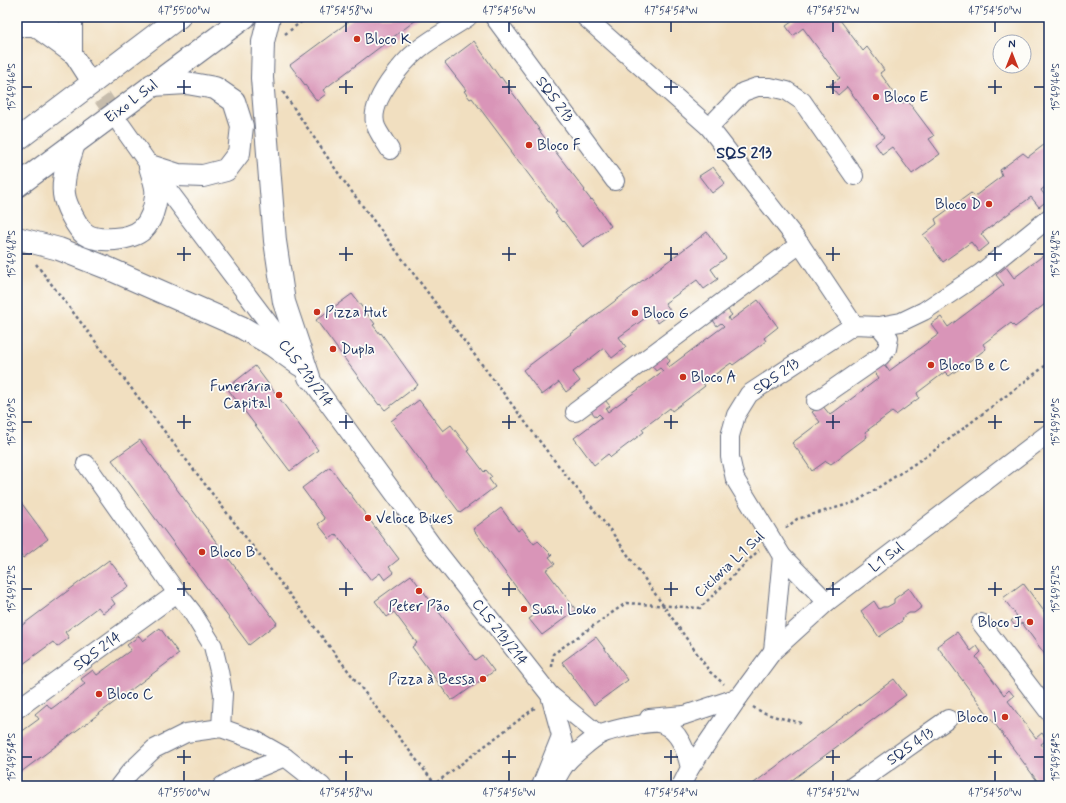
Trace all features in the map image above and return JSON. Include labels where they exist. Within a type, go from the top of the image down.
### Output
[{"type":"main road","points":[[71,17],[71,51]]},
{"type":"main road","points":[[146,42],[155,17]]},
{"type":"main road","points":[[20,134],[180,17]]},
{"type":"main road","name":"Eixo L Sul","points":[[17,186],[245,17]]},
{"type":"main road","points":[[269,17],[263,42],[262,78],[275,241],[284,302],[305,371]]},
{"type":"main road","points":[[17,25],[35,25],[71,51]]},
{"type":"main road","points":[[150,166],[178,175],[203,176],[226,170],[239,153],[242,126],[234,101],[216,88],[187,83],[152,85]]},
{"type":"main road","points":[[74,144],[64,174],[64,195],[72,216],[85,234],[101,240],[124,238],[142,230],[152,214],[157,194],[150,166]]},
{"type":"main road","points":[[17,238],[58,249],[105,267],[234,324],[272,345],[305,371]]},
{"type":"street","points":[[44,17],[71,51],[87,76]]},
{"type":"street","points":[[390,150],[375,124],[374,110],[379,98],[396,74],[419,50],[468,17]]},
{"type":"street","name":"SQS 213","points":[[494,17],[615,181]]},
{"type":"street","points":[[585,17],[709,127],[800,244],[854,325],[879,326],[901,322],[924,312],[980,273],[1049,218]]},
{"type":"street","points":[[709,127],[743,92],[757,87],[770,87],[787,92],[802,100],[854,176]]},
{"type":"street","name":"CLS 213/214","points":[[121,125],[150,166],[305,371],[432,545],[550,696],[600,735]]},
{"type":"street","points":[[575,412],[800,244]]},
{"type":"street","name":"SQS 213","points":[[827,602],[782,556],[735,479],[730,457],[730,436],[736,416],[749,394],[854,325]]},
{"type":"street","points":[[816,401],[881,356],[887,349],[889,338],[879,326]]},
{"type":"street","name":"L1 Sul","points":[[681,786],[690,768],[773,651],[827,602],[1049,433]]},
{"type":"street","points":[[86,464],[192,612],[213,646],[223,694],[221,728]]},
{"type":"street","points":[[773,651],[782,556]]},
{"type":"street","name":"SQS 214","points":[[17,709],[177,593]]},
{"type":"street","points":[[981,622],[1049,712]]},
{"type":"street","name":"CLS 213/214","points":[[550,696],[568,761]]},
{"type":"street","points":[[553,786],[568,761],[600,735],[630,726],[660,723],[739,697]]},
{"type":"street","points":[[586,724],[684,715]]},
{"type":"street","name":"SQS 413","points":[[853,786],[948,719]]},
{"type":"street","points":[[660,723],[671,729],[681,740],[687,754],[690,768]]},
{"type":"street","points":[[119,786],[130,772],[154,749],[186,733],[221,728],[255,740],[285,757],[322,786]]},
{"type":"street","points":[[541,786],[561,736]]},
{"type":"street","points":[[222,786],[239,776],[285,757]]},
{"type":"path","points":[[283,36],[308,17]]},
{"type":"path","points":[[281,89],[294,105],[343,180],[545,449],[611,531],[710,672],[739,697],[759,710],[783,719],[802,723]]},
{"type":"path","points":[[35,263],[434,785],[550,696]]},
{"type":"path","name":"Ciclovia L1 Sul","points":[[550,696],[553,654],[626,603],[700,608],[772,538],[797,519],[856,502],[931,453],[1049,363]]},
{"type":"building","name":"Bloco K","points":[[355,17],[420,17],[323,90],[326,94],[317,101],[290,65]]},
{"type":"building","name":"Bloco E","points":[[795,17],[845,17],[840,20],[863,51],[867,47],[884,70],[880,73],[902,104],[907,100],[934,136],[929,139],[940,154],[912,174],[892,147],[882,154],[875,144],[884,137],[847,87],[838,95],[830,85],[840,78],[803,28],[793,36],[786,26],[796,19]]},
{"type":"building","name":"Bloco F","points":[[474,41],[611,226],[583,247],[555,213],[557,212],[510,152],[511,150],[472,98],[470,99],[464,91],[466,90],[445,63]]},
{"type":"building","name":"Bloco D","points":[[1049,141],[1049,184],[1041,190],[1048,200],[1039,207],[1031,197],[981,234],[989,244],[979,252],[971,242],[943,262],[923,235],[937,224],[935,219],[971,193],[975,196],[1002,176],[1000,170],[1023,153],[1028,157]]},
{"type":"building","points":[[713,167],[725,183],[712,193],[699,176]]},
{"type":"building","name":"Bloco G","points":[[707,232],[726,258],[711,269],[718,279],[704,289],[697,280],[665,303],[672,313],[658,323],[651,314],[619,337],[626,347],[612,358],[604,348],[573,372],[580,381],[566,392],[559,382],[542,395],[523,370]]},
{"type":"building","name":"Bloco B e C","points":[[1049,251],[1049,301],[1015,327],[1011,323],[983,344],[986,349],[949,376],[945,372],[917,393],[919,398],[896,415],[892,412],[865,432],[867,437],[831,464],[826,461],[812,471],[792,443],[820,422],[812,412],[822,405],[830,415],[879,378],[872,368],[882,361],[889,371],[939,334],[931,324],[941,317],[948,327],[1004,285],[996,275],[1006,267],[1014,278]]},
{"type":"building","points":[[352,294],[375,324],[373,325],[380,334],[381,333],[418,385],[385,410],[380,404],[379,405],[316,320]]},
{"type":"building","name":"Bloco A","points":[[758,300],[778,327],[764,338],[766,341],[733,365],[731,363],[703,383],[705,386],[672,411],[670,408],[642,429],[644,432],[611,457],[608,454],[594,465],[574,438],[602,417],[599,414],[596,417],[591,411],[605,400],[610,406],[606,409],[608,412],[663,371],[660,368],[656,371],[651,365],[666,355],[670,361],[667,364],[669,367],[724,326],[721,323],[717,326],[713,320],[727,309],[732,315],[728,318],[730,321]]},
{"type":"building","points":[[255,366],[318,450],[290,471],[227,388]]},
{"type":"building","points":[[419,400],[443,431],[451,425],[484,472],[486,470],[492,477],[489,479],[495,487],[460,513],[391,421]]},
{"type":"building","name":"Bloco B","points":[[140,440],[277,623],[249,645],[112,460]]},
{"type":"building","points":[[330,467],[399,559],[389,567],[394,573],[385,580],[380,573],[371,580],[336,534],[330,539],[318,524],[325,519],[302,488]]},
{"type":"building","points":[[17,497],[48,539],[23,558],[17,550]]},
{"type":"building","points":[[501,508],[518,531],[522,528],[534,544],[538,541],[552,555],[549,557],[555,564],[546,570],[576,610],[542,635],[529,619],[536,614],[473,529]]},
{"type":"building","points":[[109,560],[129,586],[111,598],[115,604],[103,613],[98,607],[65,632],[69,638],[57,647],[53,642],[19,667],[23,672],[17,677],[17,629]]},
{"type":"building","points":[[411,575],[475,660],[482,655],[494,671],[455,699],[451,700],[412,647],[417,643],[394,612],[387,617],[375,601]]},
{"type":"building","name":"Bloco J","points":[[1023,583],[1049,618],[1049,660],[1022,623],[1016,627],[1011,621],[1017,616],[1003,598]]},
{"type":"building","points":[[909,588],[922,607],[914,613],[909,613],[903,617],[902,621],[879,637],[861,611],[874,601],[879,609],[887,607],[894,603],[894,599]]},
{"type":"building","name":"Bloco C","points":[[160,628],[179,654],[17,775],[17,735],[39,719],[35,714],[47,704],[51,709],[85,684],[81,679],[93,670],[97,675],[131,650],[127,645],[139,636],[143,641]]},
{"type":"building","name":"Bloco I","points":[[957,632],[971,651],[977,646],[981,652],[976,657],[1004,695],[1009,690],[1014,696],[1008,701],[1036,738],[1042,733],[1047,740],[1041,744],[1049,755],[1049,786],[1041,786],[937,646]]},
{"type":"building","points":[[596,637],[628,680],[594,705],[562,662]]},
{"type":"building","name":"Bloco J","points":[[1049,661],[1049,672],[1044,665]]},
{"type":"building","points":[[894,679],[906,695],[784,786],[750,786]]},
{"type":"tunnel","points":[[87,76],[121,124]]},
{"type":"place","name":"Bloco K","points":[[357,39]]},
{"type":"place","name":"Bloco E","points":[[876,97]]},
{"type":"place","name":"Bloco F","points":[[529,145]]},
{"type":"place","name":"Bloco D","points":[[989,204]]},
{"type":"place","name":"Pizza Hut","points":[[317,312]]},
{"type":"place","name":"Bloco G","points":[[635,313]]},
{"type":"place","name":"Dupla","points":[[333,349]]},
{"type":"place","name":"Bloco B e C","points":[[931,365]]},
{"type":"place","name":"Bloco A","points":[[683,377]]},
{"type":"place","name":"Funerária Capital","points":[[279,395]]},
{"type":"place","name":"Veloce Bikes","points":[[368,518]]},
{"type":"place","name":"Bloco B","points":[[202,552]]},
{"type":"place","name":"Peter Pão","points":[[419,591]]},
{"type":"place","name":"Sushi Loko","points":[[524,609]]},
{"type":"place","name":"Bloco J","points":[[1030,622]]},
{"type":"place","name":"Pizza à Bessa","points":[[483,679]]},
{"type":"place","name":"Bloco C","points":[[99,694]]},
{"type":"place","name":"Bloco I","points":[[1005,717]]},
{"type":"district","name":"SQS 213","points":[[744,152]]}]
